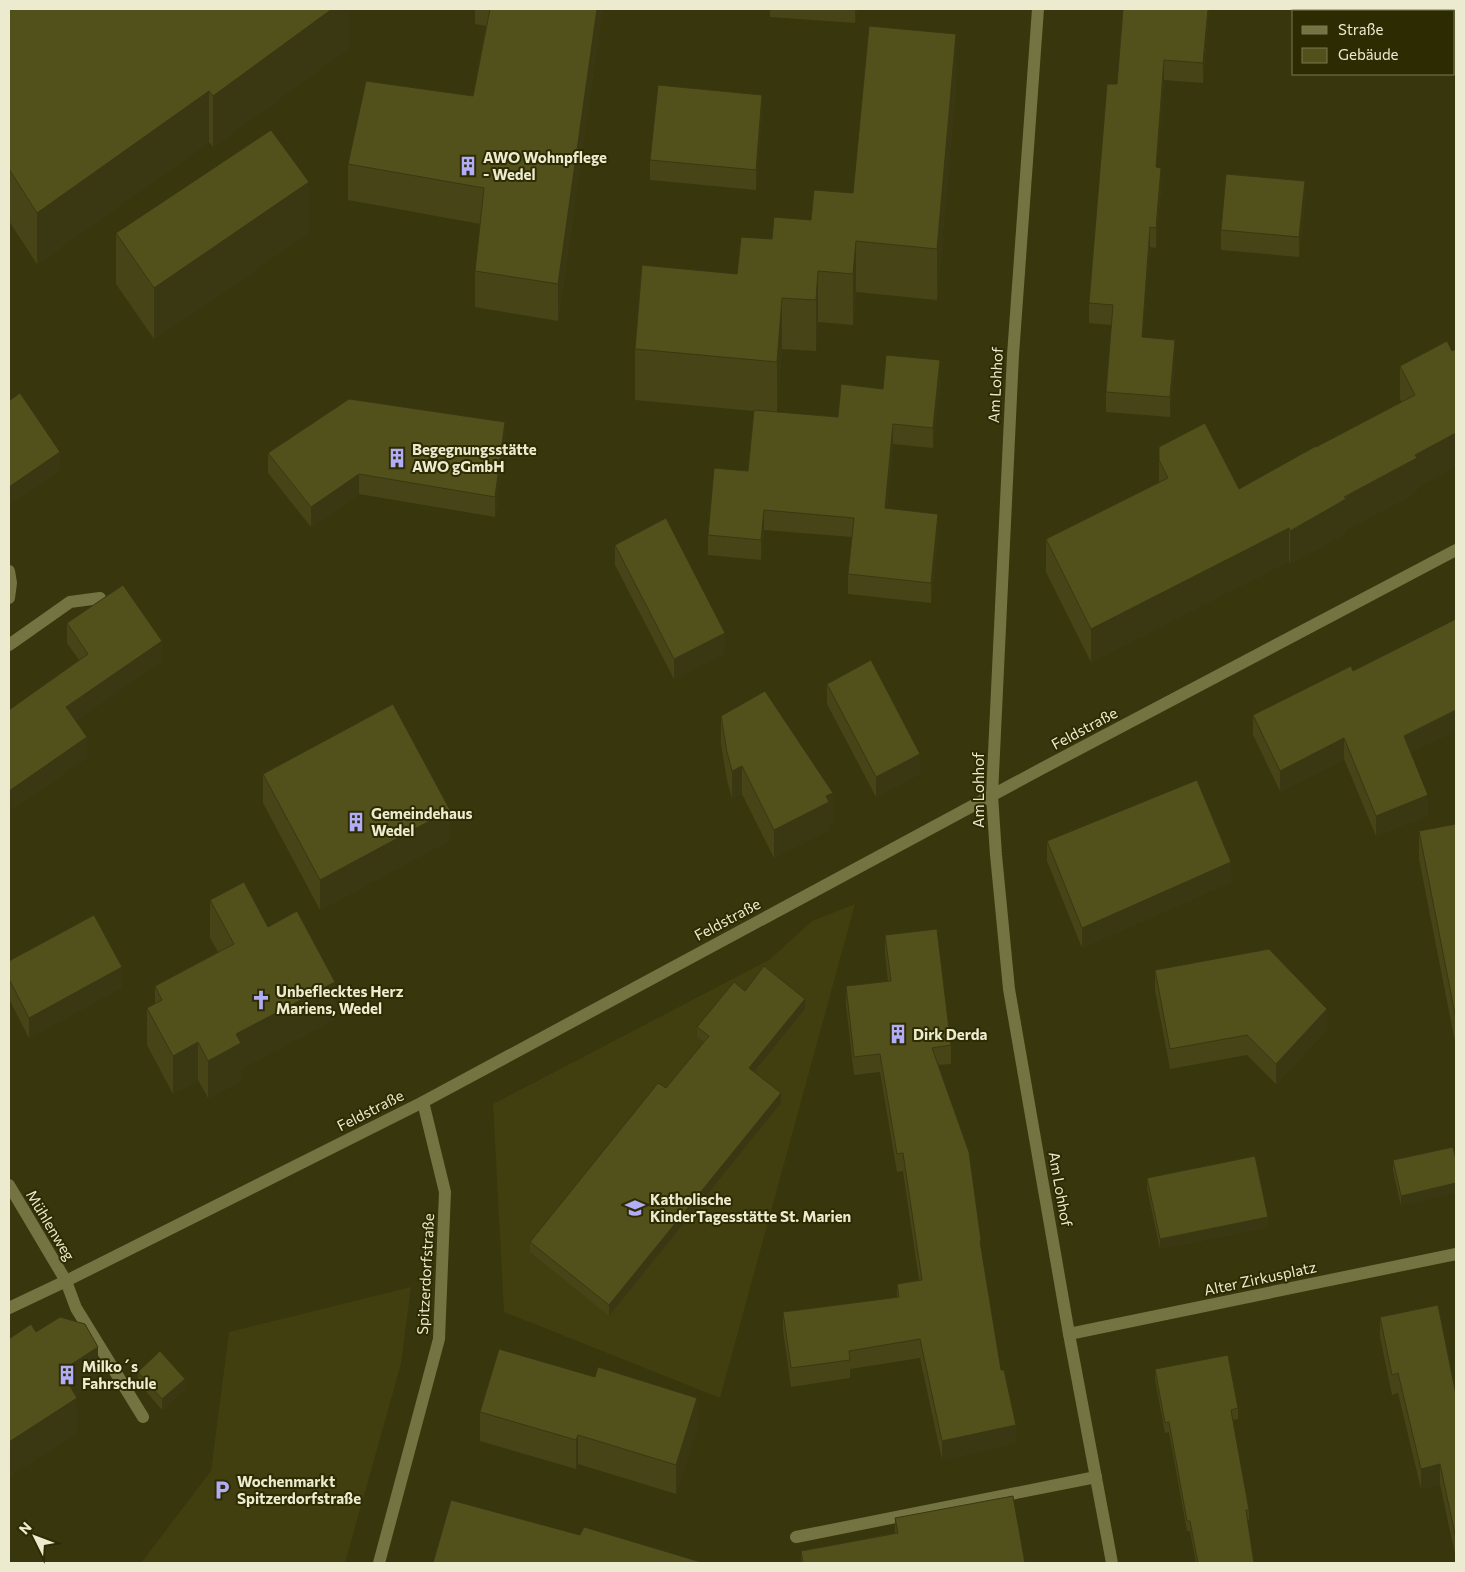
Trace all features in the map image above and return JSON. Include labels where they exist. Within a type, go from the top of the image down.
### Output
[{"type":"street","name":"Am Lohhof","points":[[1038,9],[1013,355],[992,795],[1009,990],[1069,1334],[1112,1563]]},
{"type":"street","name":"Feldstraße","points":[[9,1308],[423,1102],[992,795],[1456,550]]},
{"type":"street","points":[[9,571],[11,583],[9,598]]},
{"type":"street","points":[[9,645],[70,602],[100,598]]},
{"type":"street","name":"Spitzerdorfstraße","points":[[379,1563],[439,1339],[445,1192],[423,1102]]},
{"type":"street","name":"Mühlenweg","points":[[9,1185],[66,1281],[76,1308],[143,1417]]},
{"type":"street","name":"Alter Zirkusplatz","points":[[1069,1334],[1456,1254]]},
{"type":"street","points":[[796,1536],[1096,1477]]},
{"type":"shaded area","name":"Katholische KinderTagesstätte St. Marien","points":[[855,904],[720,1398],[504,1312],[493,1104],[769,960],[812,921]]},
{"type":"shaded area","name":"Wochenmarkt Spitzerdorfstraße","points":[[411,1287],[401,1364],[345,1563],[141,1563],[211,1471],[229,1332]]},
{"type":"building","points":[[9,9],[332,9],[213,96],[209,91],[37,213],[9,169]]},
{"type":"building","name":"AWO Wohnpflege - Wedel","points":[[490,9],[597,9],[558,284],[475,271],[484,188],[348,164],[366,81],[473,96]]},
{"type":"building","points":[[1123,9],[1208,9],[1203,63],[1164,60],[1156,167],[1161,168],[1156,228],[1150,227],[1142,337],[1175,340],[1170,397],[1106,392],[1113,305],[1089,303],[1107,84],[1117,84]]},
{"type":"building","points":[[869,26],[956,34],[937,249],[856,241],[853,274],[818,271],[816,300],[782,298],[777,362],[635,349],[642,265],[737,274],[741,237],[772,239],[774,217],[811,220],[814,190],[853,193]]},
{"type":"building","points":[[658,85],[762,95],[756,170],[650,160]]},
{"type":"building","points":[[271,130],[309,182],[154,288],[116,233]]},
{"type":"building","points":[[1226,174],[1305,181],[1299,237],[1221,230]]},
{"type":"building","points":[[1447,341],[1452,351],[1456,349],[1456,433],[1415,455],[1417,458],[1344,497],[1346,499],[1290,531],[1289,528],[1091,629],[1046,539],[1168,478],[1159,460],[1159,447],[1205,423],[1239,489],[1316,446],[1415,395],[1400,366]]},
{"type":"building","points":[[886,355],[940,360],[933,428],[893,424],[885,508],[938,514],[931,583],[848,574],[854,518],[764,510],[761,540],[708,535],[714,468],[748,471],[754,410],[838,417],[841,384],[883,389]]},
{"type":"building","points":[[20,393],[60,452],[9,487],[9,401]]},
{"type":"building","name":"Begegnungsstätte AWO gGmbH","points":[[349,399],[505,422],[495,497],[359,474],[311,507],[268,453]]},
{"type":"building","points":[[666,518],[725,633],[674,659],[615,545]]},
{"type":"building","points":[[123,585],[162,641],[66,707],[87,737],[9,791],[9,710],[88,654],[67,623]]},
{"type":"building","points":[[1456,619],[1456,710],[1404,736],[1428,795],[1376,816],[1344,738],[1280,771],[1253,715],[1351,666],[1353,671]]},
{"type":"building","points":[[871,660],[920,754],[876,777],[827,684]]},
{"type":"building","points":[[765,691],[833,793],[826,796],[829,802],[774,830],[742,766],[732,771],[721,716]]},
{"type":"building","name":"Gemeindehaus Wedel","points":[[393,704],[450,810],[320,880],[263,774]]},
{"type":"building","points":[[1197,780],[1231,862],[1082,928],[1047,841]]},
{"type":"building","points":[[1456,824],[1456,1019],[1419,831]]},
{"type":"building","points":[[244,882],[268,927],[297,911],[335,982],[236,1034],[241,1043],[208,1061],[198,1042],[173,1056],[147,1008],[162,1000],[155,986],[234,944],[210,900]]},
{"type":"building","points":[[94,915],[122,967],[29,1018],[9,979],[9,961]]},
{"type":"building","points":[[937,929],[951,1045],[932,1048],[969,1152],[980,1241],[1001,1370],[1004,1370],[1016,1425],[942,1441],[920,1339],[849,1351],[850,1360],[791,1368],[783,1312],[899,1297],[897,1284],[922,1280],[903,1153],[897,1154],[880,1054],[854,1057],[846,986],[891,981],[885,935]]},
{"type":"building","points":[[1269,949],[1327,1009],[1276,1064],[1247,1035],[1170,1049],[1155,970]]},
{"type":"building","points":[[764,966],[805,999],[749,1068],[781,1093],[609,1305],[530,1242],[658,1083],[666,1088],[709,1036],[697,1027],[734,982],[745,991]]},
{"type":"building","points":[[1453,1147],[1456,1161],[1456,1183],[1401,1196],[1393,1160]]},
{"type":"building","points":[[1255,1156],[1268,1217],[1160,1239],[1147,1178]]},
{"type":"building","points":[[1438,1305],[1456,1395],[1456,1539],[1440,1464],[1421,1469],[1398,1373],[1392,1375],[1380,1317]]},
{"type":"building","points":[[60,1317],[85,1324],[98,1347],[61,1371],[77,1398],[9,1442],[9,1339],[31,1324],[36,1332]]},
{"type":"building","points":[[499,1349],[595,1377],[598,1367],[697,1398],[676,1465],[578,1435],[576,1440],[480,1412]]},
{"type":"building","points":[[160,1351],[185,1379],[162,1399],[138,1372]]},
{"type":"building","points":[[1228,1355],[1238,1408],[1231,1410],[1249,1510],[1246,1510],[1254,1563],[1198,1563],[1190,1521],[1187,1521],[1169,1422],[1165,1423],[1155,1369]]},
{"type":"building","points":[[1013,1496],[1025,1563],[803,1563],[801,1551],[898,1533],[895,1518]]},
{"type":"building","points":[[451,1500],[580,1535],[584,1527],[704,1563],[433,1563]]},
{"type":"place","name":"AWO Wohnpflege - Wedel","points":[[468,166]]},
{"type":"place","name":"Begegnungsstätte AWO gGmbH","points":[[397,458]]},
{"type":"place","name":"Gemeindehaus Wedel","points":[[356,822]]},
{"type":"place","name":"Unbeflecktes Herz Mariens, Wedel","points":[[261,1000]]},
{"type":"place","name":"Dirk Derda","points":[[898,1034]]},
{"type":"place","name":"Katholische KinderTagesstätte St. Marien","points":[[635,1208]]},
{"type":"place","name":"Milko´s Fahrschule","points":[[67,1375]]},
{"type":"place","name":"Wochenmarkt Spitzerdorfstraße","points":[[222,1490]]}]
